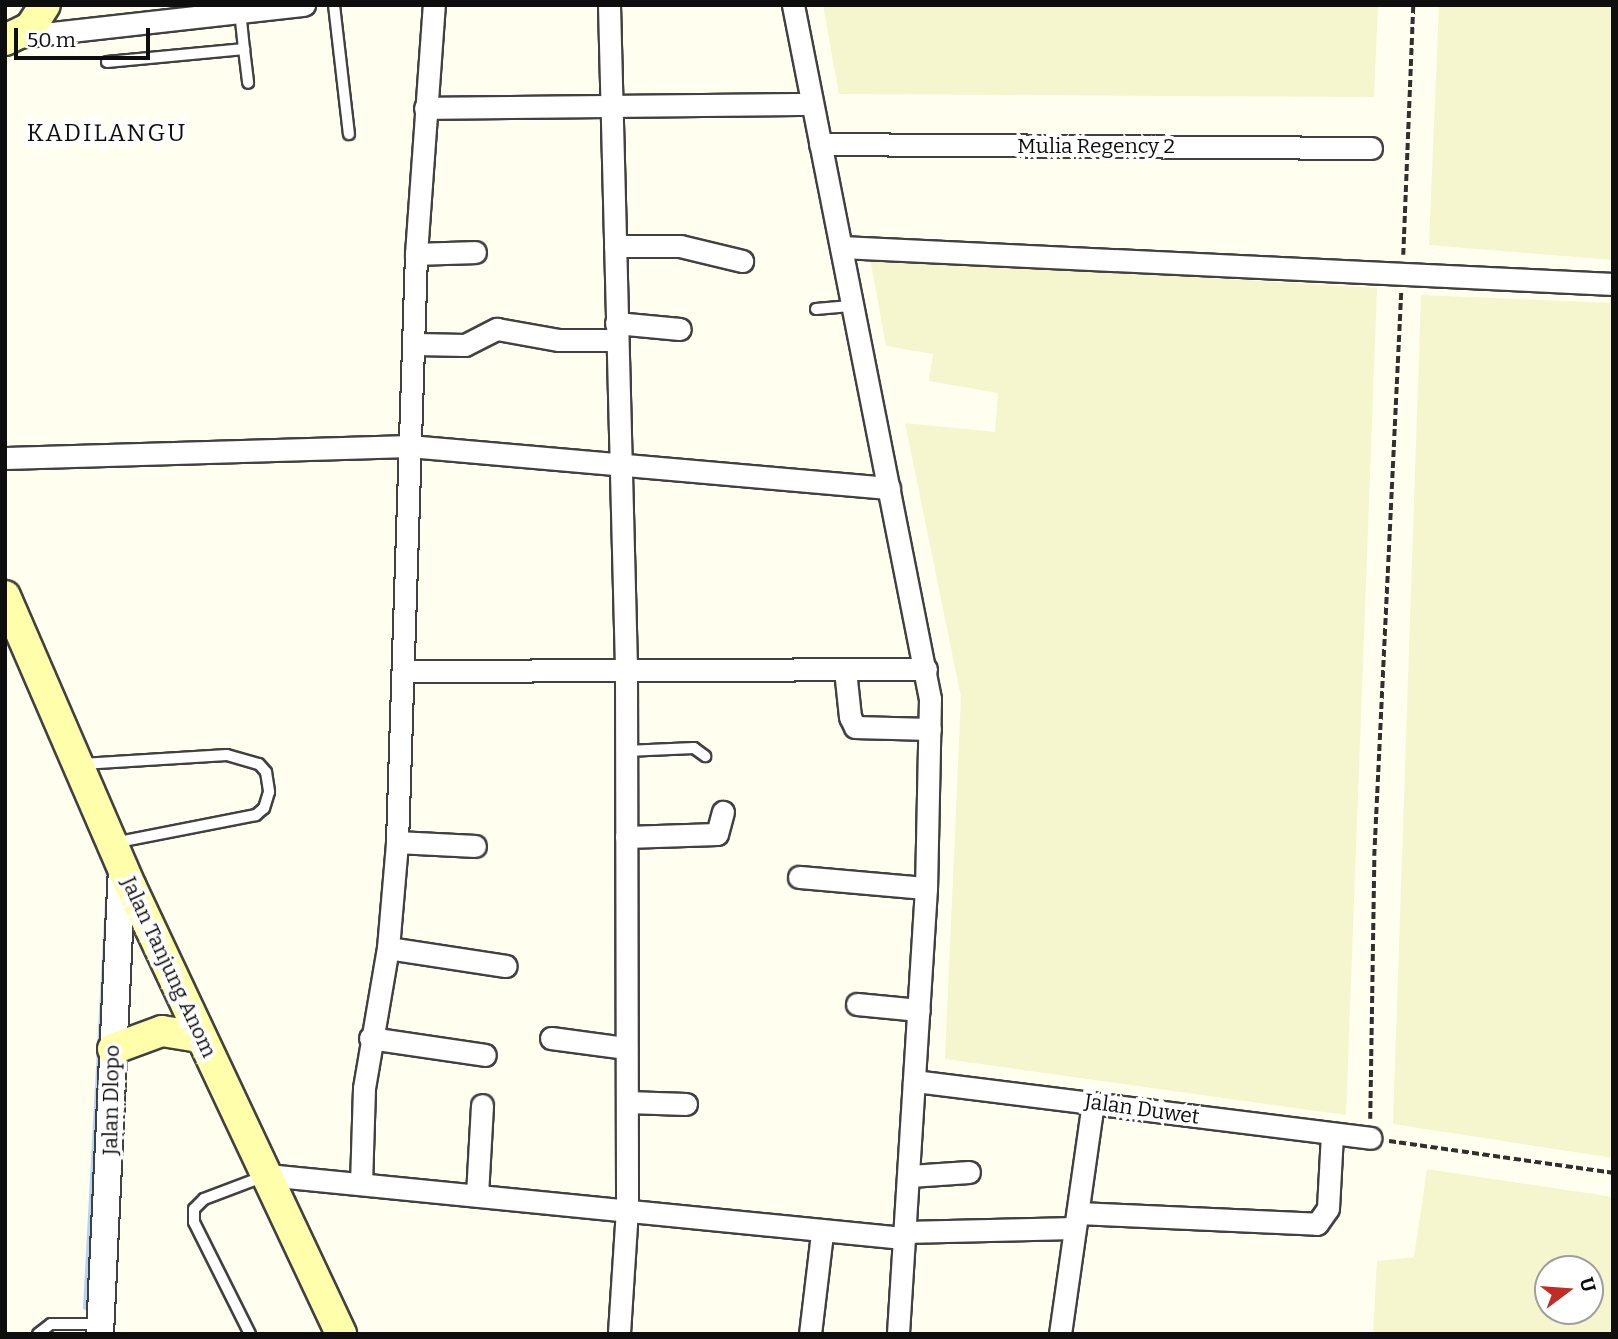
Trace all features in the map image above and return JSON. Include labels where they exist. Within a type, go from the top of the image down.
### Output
[{"type":"main road","points":[[9,39],[30,28],[45,5]]},
{"type":"main road","name":"Jalan Tanjung Anom","points":[[5,596],[117,855],[341,1334]]},
{"type":"main road","points":[[113,1049],[162,1031],[201,1037]]},
{"type":"street","points":[[9,39],[304,5]]},
{"type":"street","points":[[361,1184],[370,1038],[388,948],[397,842],[408,446],[416,344],[416,254],[434,5]]},
{"type":"street","points":[[610,5],[626,751],[627,1209],[619,1334]]},
{"type":"street","points":[[793,5],[841,247],[850,306],[926,669],[930,729],[926,888],[898,1334]]},
{"type":"street","points":[[425,108],[812,104]]},
{"type":"street","name":"Mulia Regency 2","points":[[820,144],[1371,148]]},
{"type":"street","points":[[615,246],[680,246],[741,261]]},
{"type":"street","points":[[841,247],[1613,284]]},
{"type":"street","points":[[416,254],[475,252]]},
{"type":"street","points":[[416,344],[465,345],[497,329],[559,340],[616,332],[680,329]]},
{"type":"street","points":[[5,458],[408,446],[889,488]]},
{"type":"street","points":[[402,671],[926,669]]},
{"type":"street","points":[[845,670],[850,717],[855,727],[930,729]]},
{"type":"street","points":[[626,837],[717,834],[723,812]]},
{"type":"street","points":[[397,842],[475,846]]},
{"type":"street","name":"Jalan Dlopo","points":[[101,1329],[113,1049],[117,855]]},
{"type":"street","points":[[799,877],[926,888]]},
{"type":"street","points":[[388,948],[506,966]]},
{"type":"street","points":[[857,1004],[919,1010]]},
{"type":"street","points":[[370,1038],[485,1055]]},
{"type":"street","points":[[551,1038],[626,1048]]},
{"type":"street","name":"Jalan Duwet","points":[[914,1080],[1370,1138]]},
{"type":"street","points":[[626,1102],[687,1104]]},
{"type":"street","points":[[1060,1334],[1093,1103]]},
{"type":"street","points":[[477,1195],[482,1105]]},
{"type":"street","points":[[267,1175],[627,1209],[822,1233],[903,1235],[1077,1221],[1317,1224],[1328,1208],[1332,1135]]},
{"type":"street","points":[[910,1176],[969,1172]]},
{"type":"street","points":[[810,1334],[822,1233]]},
{"type":"lane","points":[[334,5],[349,134]]},
{"type":"lane","points":[[240,12],[248,83]]},
{"type":"lane","points":[[107,62],[244,49]]},
{"type":"lane","points":[[816,309],[850,306]]},
{"type":"lane","points":[[626,751],[684,748],[705,756]]},
{"type":"lane","points":[[79,765],[227,755],[259,764],[266,772],[269,792],[264,808],[256,815],[117,855]]},
{"type":"lane","points":[[250,1334],[194,1222],[194,1209],[212,1196],[267,1175]]},
{"type":"lane","points":[[38,1334],[51,1324],[101,1329]]},
{"type":"path","points":[[1413,5],[1374,856],[1370,1138],[1613,1173]]},
{"type":"green space","points":[[823,5],[1378,5],[1374,97],[839,94]]},
{"type":"green space","points":[[1439,5],[1613,5],[1613,260],[1429,245]]},
{"type":"green space","points":[[870,258],[1377,288],[1346,1115],[945,1059],[961,697],[905,423],[995,432],[998,393],[929,381],[933,354],[886,346]]},
{"type":"green space","points":[[1421,295],[1613,303],[1613,1158],[1393,1124]]},
{"type":"green space","points":[[1427,1169],[1613,1197],[1613,1334],[1373,1334],[1377,1261],[1414,1257]]},
{"type":"waterway","points":[[105,863],[110,885]]},
{"type":"waterway","points":[[85,1307],[107,905]]},
{"type":"district","name":"KADILANGU","points":[[107,134]]}]
